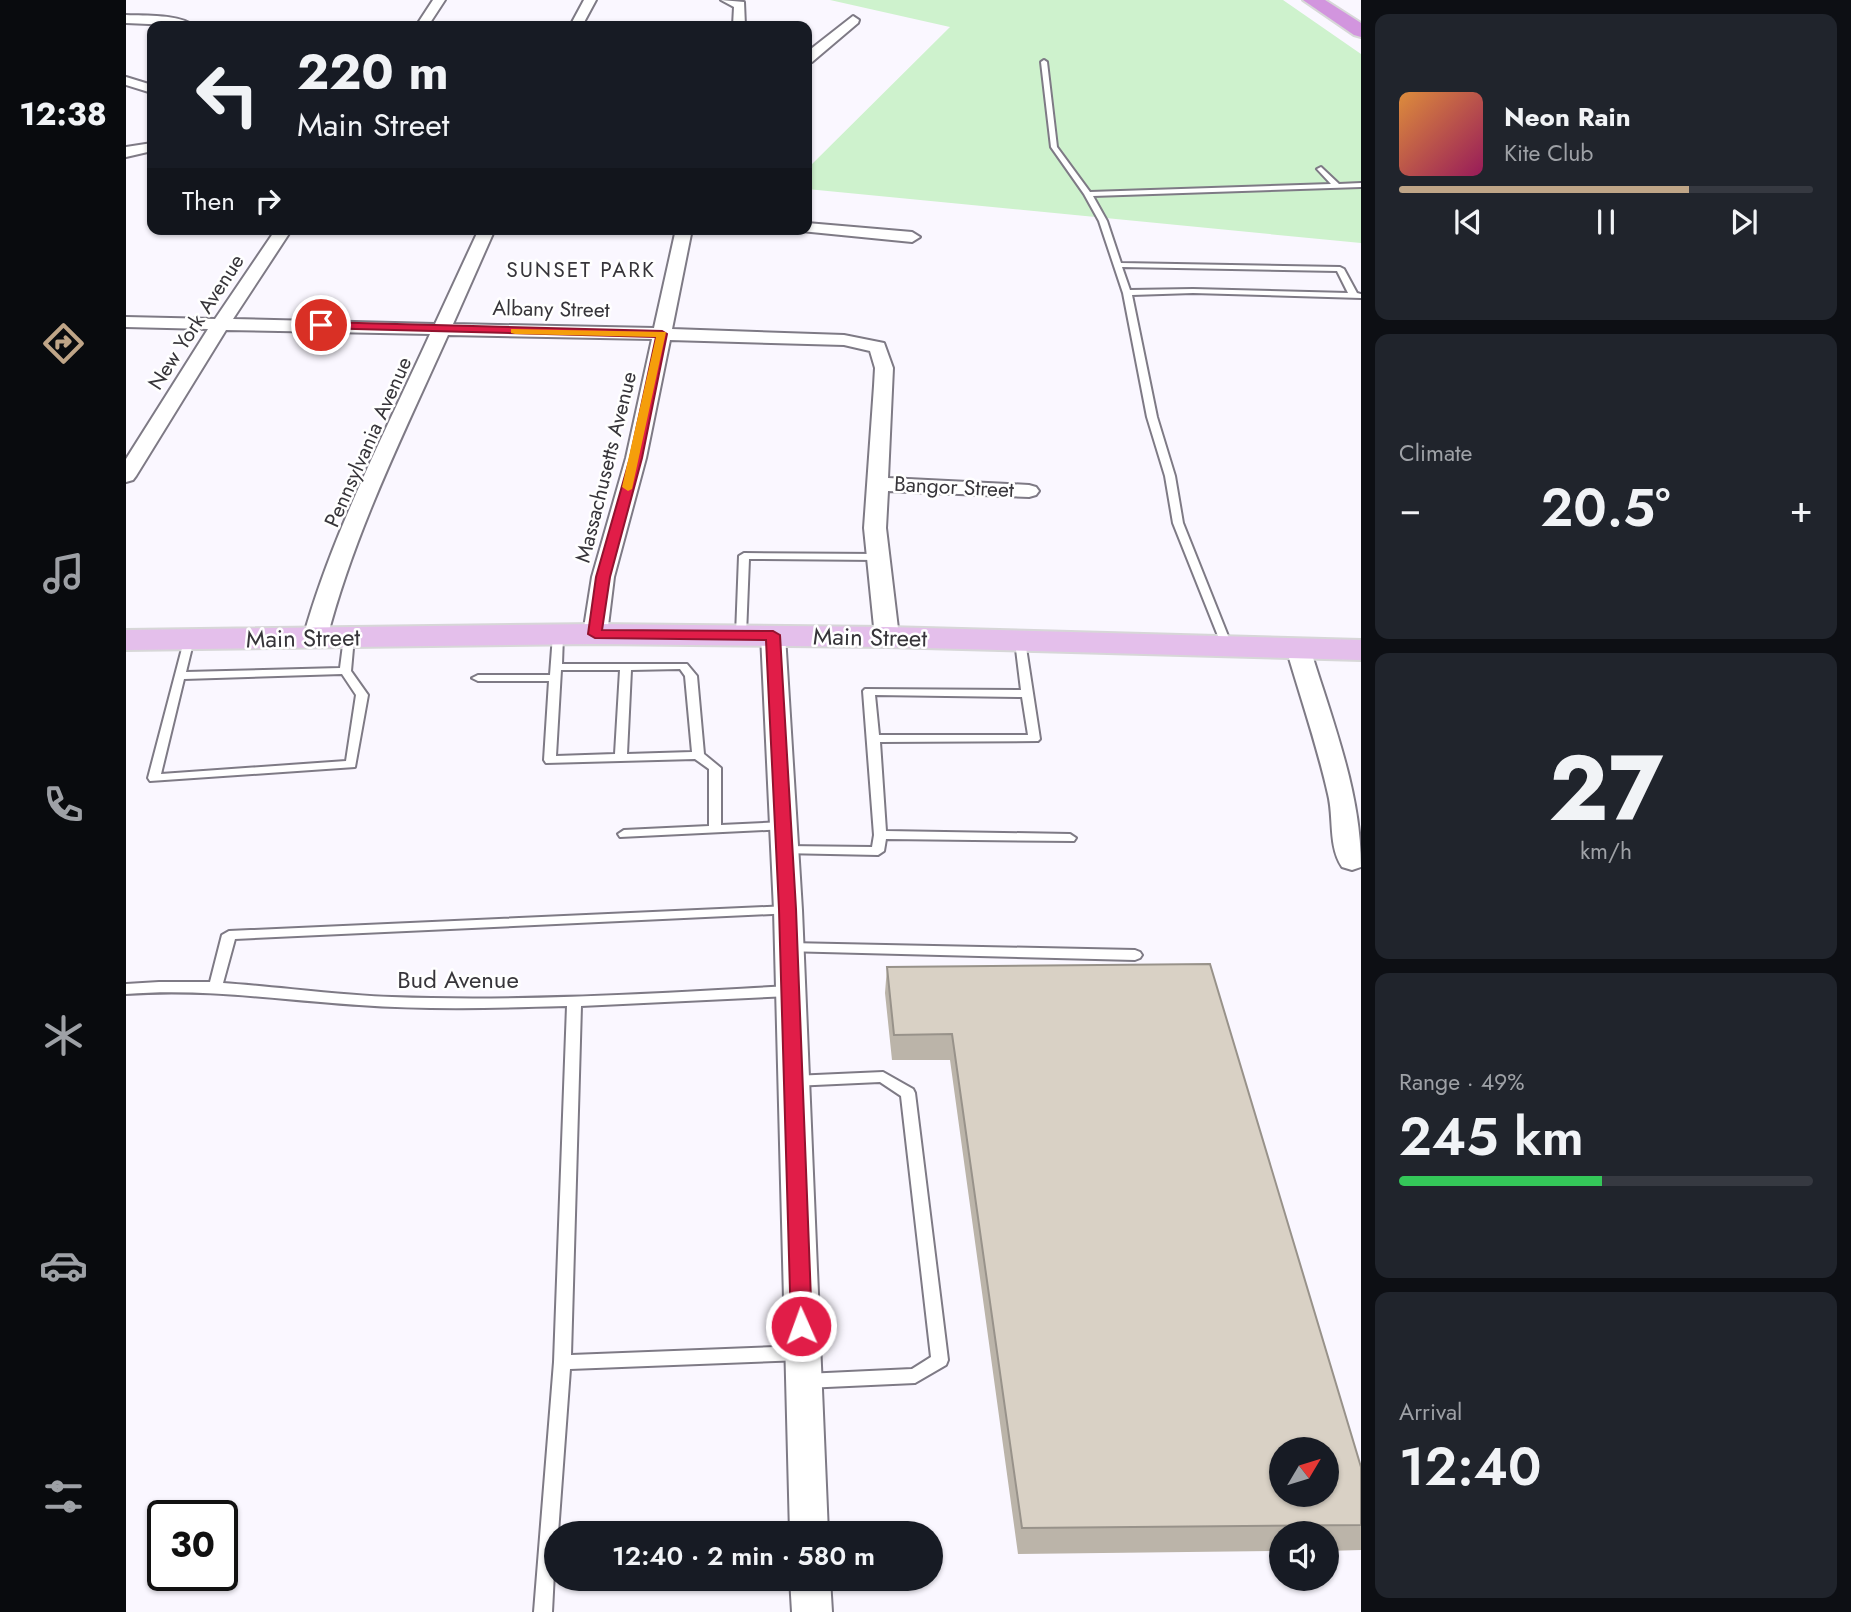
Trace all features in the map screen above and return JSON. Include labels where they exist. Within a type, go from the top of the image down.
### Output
[{"type":"highway","points":[[1312,0],[1361,31]]},
{"type":"highway","points":[[1340,0],[1361,13]]},
{"type":"main road","name":"Main Street","points":[[126,640],[349,637],[556,660],[595,634],[887,637],[1361,650]]},
{"type":"street","points":[[425,21],[439,0]]},
{"type":"street","points":[[579,21],[590,0]]},
{"type":"street","points":[[733,1],[742,8],[740,21]]},
{"type":"street","points":[[126,19],[147,21]]},
{"type":"street","points":[[812,54],[853,20]]},
{"type":"street","points":[[126,82],[147,88]]},
{"type":"street","points":[[126,152],[147,148]]},
{"type":"street","points":[[812,228],[912,237]]},
{"type":"street","name":"New York Avenue","points":[[126,476],[280,235]]},
{"type":"street","name":"Pennsylvania Avenue","points":[[314,638],[326,597],[483,235]]},
{"type":"street","name":"Massachusetts Avenue","points":[[595,634],[603,577],[636,458],[683,235]]},
{"type":"street","name":"Albany Street","points":[[126,322],[844,340],[878,347],[884,369],[878,484]]},
{"type":"street","points":[[878,484],[875,528],[887,637]]},
{"type":"street","name":"Bangor Street","points":[[878,484],[1029,491]]},
{"type":"street","points":[[757,635],[784,838],[809,1521]]},
{"type":"street","points":[[1298,648],[1342,796],[1345,831],[1352,862]]},
{"type":"street","points":[[811,1591],[812,1612]]},
{"type":"lane","points":[[1044,62],[1054,147],[1103,220],[1127,293],[1152,417],[1170,476],[1178,523],[1227,646]]},
{"type":"lane","points":[[1321,169],[1337,186]]},
{"type":"lane","points":[[1087,194],[1361,186]]},
{"type":"lane","points":[[1118,265],[1340,269],[1358,296]]},
{"type":"lane","points":[[1127,293],[1193,291],[1358,296]]},
{"type":"lane","points":[[757,635],[744,556],[878,557]]},
{"type":"lane","points":[[189,639],[153,778],[351,764],[362,695],[345,671],[349,637]]},
{"type":"lane","points":[[874,738],[1034,738],[1020,641]]},
{"type":"lane","points":[[556,660],[550,760],[698,755],[715,768],[715,829]]},
{"type":"lane","points":[[478,678],[556,660],[626,667],[682,666],[691,676],[698,755]]},
{"type":"lane","points":[[621,757],[626,667]]},
{"type":"lane","points":[[179,676],[345,671]]},
{"type":"lane","points":[[624,834],[715,829],[878,851],[880,835],[869,691],[1027,694]]},
{"type":"lane","points":[[880,835],[1070,838]]},
{"type":"lane","points":[[215,988],[229,935],[788,909]]},
{"type":"lane","points":[[789,948],[1135,955]]},
{"type":"lane","name":"Bud Avenue","points":[[126,989],[215,988],[360,1001],[426,1003],[790,991]]},
{"type":"lane","points":[[543,1612],[562,1362],[574,1000]]},
{"type":"lane","points":[[562,1362],[803,1367],[915,1376],[940,1360],[908,1093],[883,1077],[793,1081]]},
{"type":"green space","points":[[830,0],[1283,0],[1361,54],[1361,243],[812,189],[812,164],[950,27]]},
{"type":"building","points":[[1210,964],[1361,1467],[1361,1525],[1339,1525],[1339,1521],[1269,1521],[1269,1526],[1022,1528],[952,1034],[894,1035],[887,967]]},
{"type":"slow traffic","points":[[515,331],[662,334],[628,487]]},
{"type":"district","name":"SUNSET PARK","points":[[581,270]]},
{"type":"route","points":[[321,325],[662,334],[636,458],[603,577],[595,634],[773,635],[788,909],[801,1326]]}]
